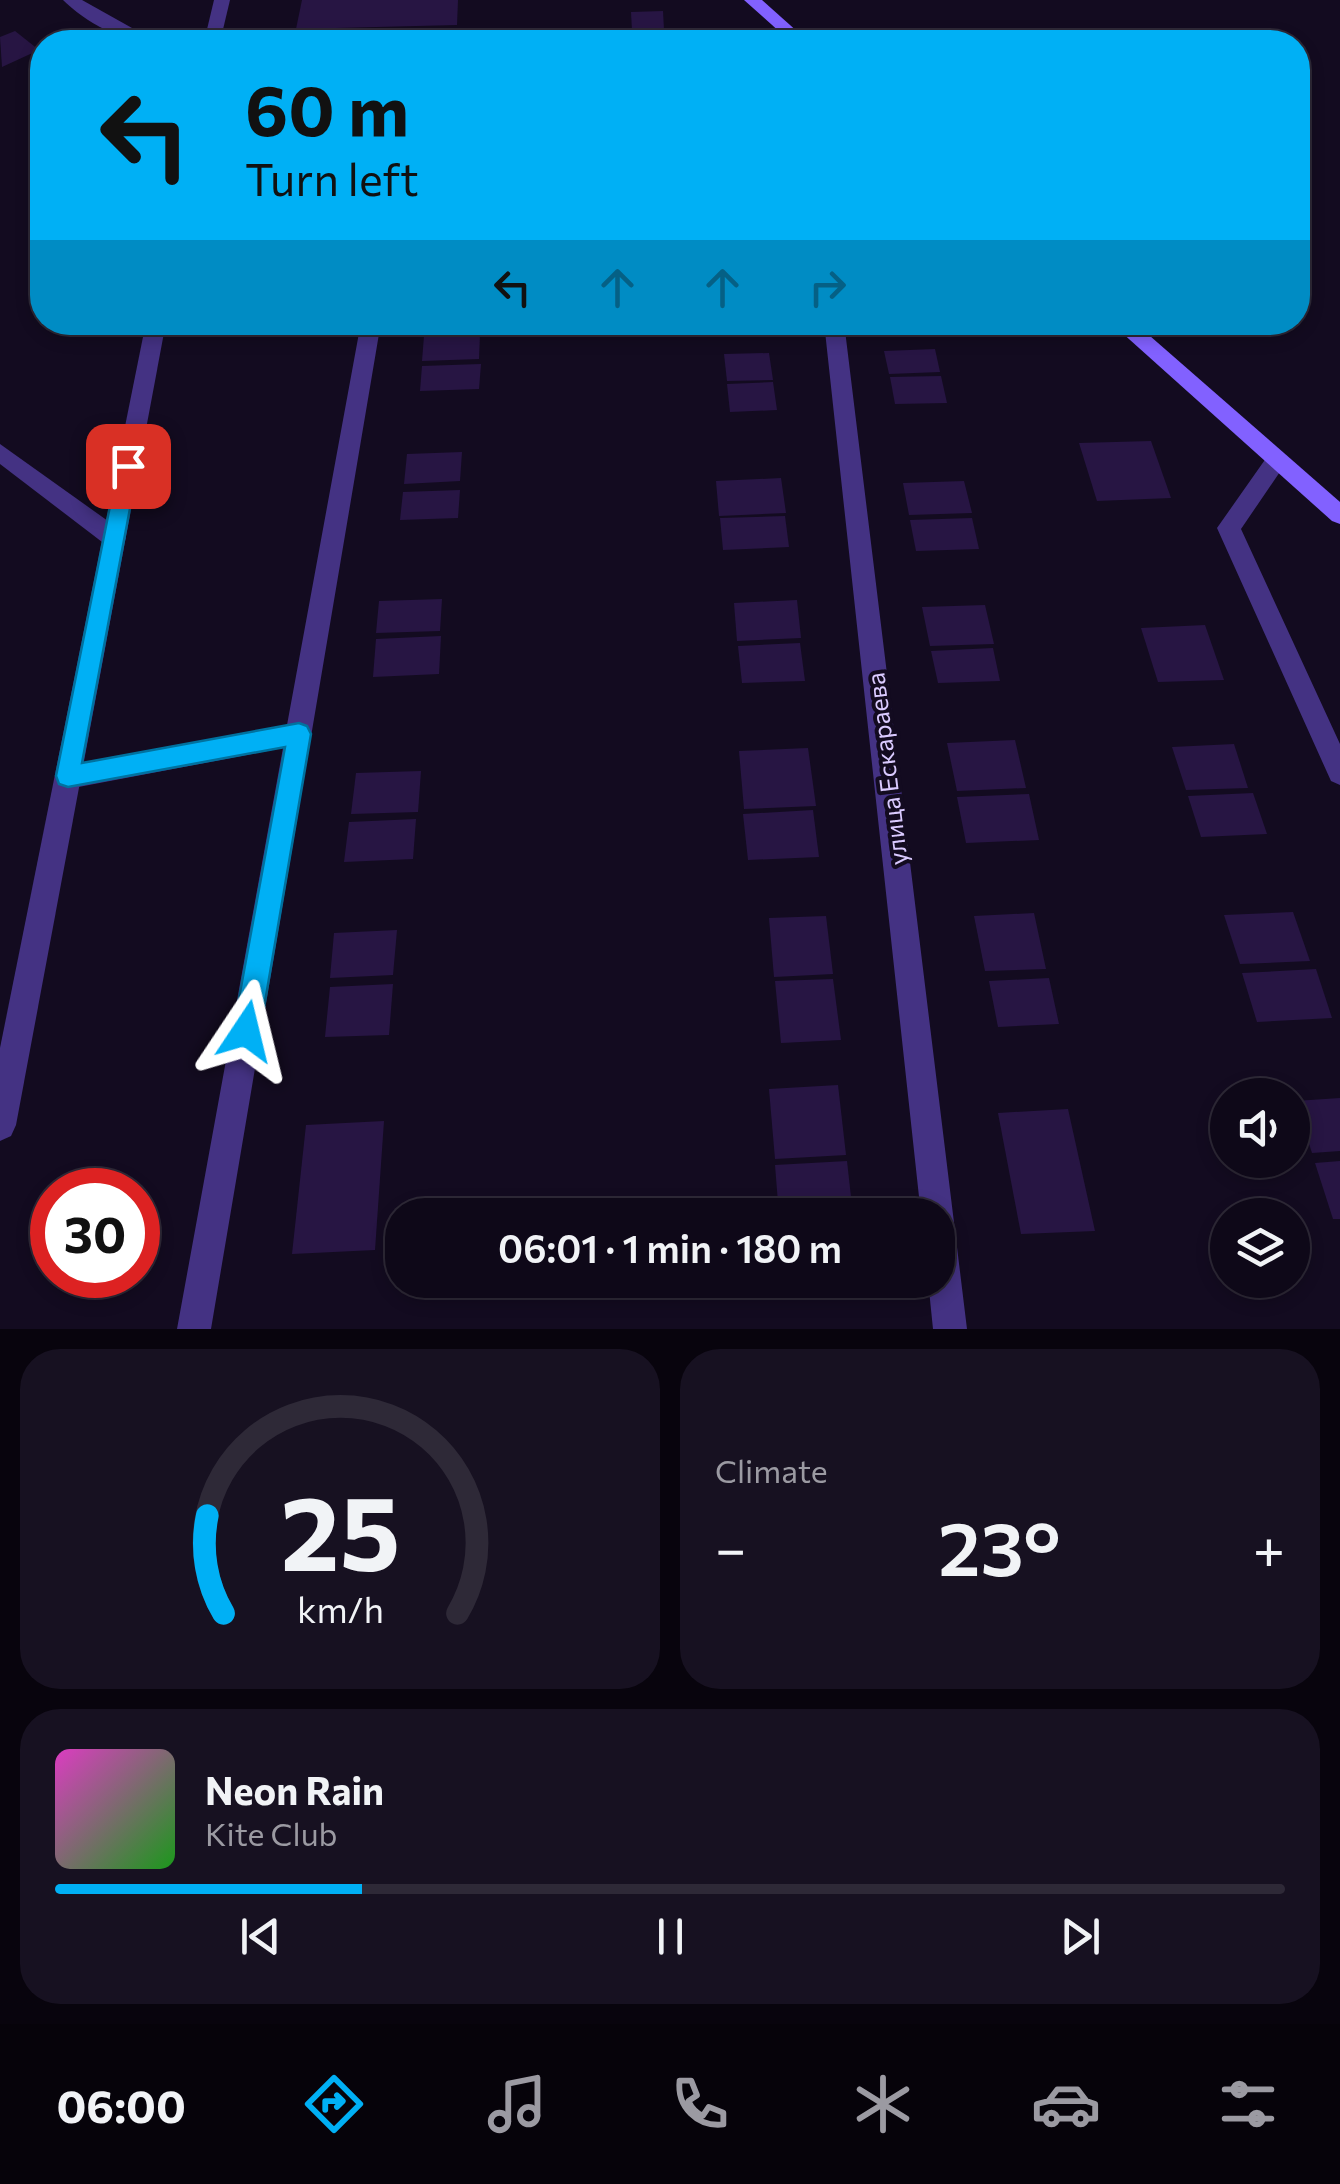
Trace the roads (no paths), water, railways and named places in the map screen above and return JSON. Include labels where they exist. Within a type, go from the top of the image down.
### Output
[{"type":"main road","points":[[752,0],[787,30]]},
{"type":"main road","points":[[1135,335],[1340,515]]},
{"type":"street","points":[[71,0],[127,30]]},
{"type":"street","points":[[215,30],[222,0]]},
{"type":"street","points":[[0,1125],[153,335]]},
{"type":"street","points":[[194,1329],[369,335]]},
{"type":"street","name":"улица Ескараева","points":[[835,335],[935,1198]]},
{"type":"street","points":[[0,452],[114,538]]},
{"type":"street","points":[[1277,460],[1228,528],[1340,774]]},
{"type":"street","points":[[68,776],[299,734]]},
{"type":"street","name":"улица Ескараева","points":[[946,1298],[950,1329]]}]
